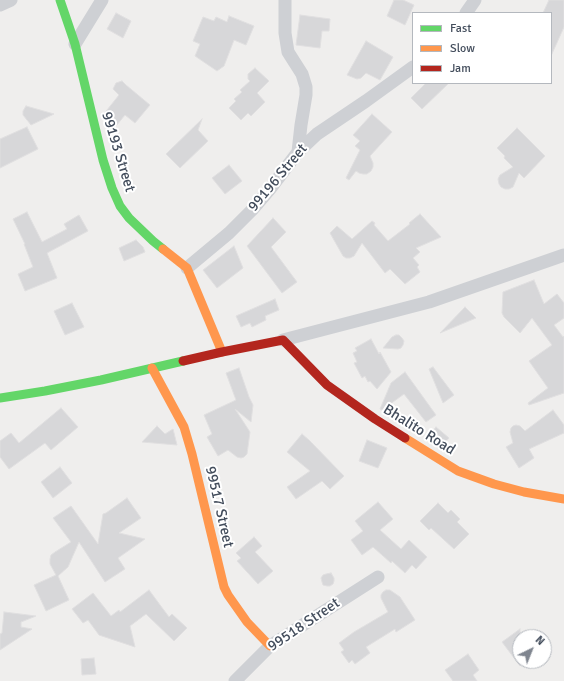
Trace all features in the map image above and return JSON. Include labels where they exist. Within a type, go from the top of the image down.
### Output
[{"type":"street","points":[[0,5],[11,0]]},
{"type":"street","name":"99193 Street","points":[[60,0],[75,44],[102,160],[120,206],[141,231],[187,268],[222,352]]},
{"type":"street","points":[[75,44],[102,0]]},
{"type":"street","points":[[285,0],[285,33],[288,52],[302,74],[306,88],[298,152]]},
{"type":"street","points":[[467,12],[475,0]]},
{"type":"street","name":"99196 Street","points":[[187,268],[229,233],[252,210],[298,152],[317,134],[412,69]]},
{"type":"street","points":[[0,398],[101,380],[222,352],[283,340],[429,302],[564,255]]},
{"type":"street","name":"Bhalito Road","points":[[283,340],[328,385],[375,419],[458,471],[494,484],[524,492],[564,499]]},
{"type":"street","name":"99517 Street","points":[[152,368],[184,427],[192,454],[224,587],[247,622],[270,646]]},
{"type":"street","name":"99518 Street","points":[[235,681],[270,646],[378,577]]},
{"type":"building","points":[[394,0],[403,0],[414,5],[405,25],[387,16]]},
{"type":"building","points":[[549,0],[564,0],[564,27],[552,54],[552,12],[543,12]]},
{"type":"building","points":[[116,13],[131,21],[123,38],[107,29]]},
{"type":"building","points":[[300,15],[330,19],[329,31],[322,31],[320,48],[296,45]]},
{"type":"building","points":[[229,16],[254,26],[246,45],[234,40],[224,66],[217,71],[195,56],[200,44],[193,41],[203,17],[214,21],[216,17],[227,22]]},
{"type":"building","points":[[366,41],[393,57],[380,80],[366,73],[361,78],[357,79],[347,75]]},
{"type":"building","points":[[255,68],[269,81],[257,93],[265,102],[251,116],[248,113],[241,120],[229,108],[236,101],[234,99],[242,92],[240,90],[250,81],[248,79],[248,74]]},
{"type":"building","points":[[122,81],[150,105],[135,123],[125,115],[116,126],[103,115],[119,95],[113,89],[116,83]]},
{"type":"building","points":[[425,84],[448,84],[422,109],[411,98]]},
{"type":"building","points":[[26,106],[54,114],[31,125],[23,115],[23,111]]},
{"type":"building","points":[[372,114],[392,132],[370,156],[373,163],[371,171],[367,174],[363,174],[356,171],[349,180],[346,178],[360,150],[355,146],[360,141],[353,135]]},
{"type":"building","points":[[202,119],[198,130],[208,141],[180,168],[166,154]]},
{"type":"building","points":[[27,127],[38,149],[0,168],[0,139]]},
{"type":"building","points":[[517,128],[545,156],[524,178],[519,173],[513,187],[505,189],[501,187],[498,179],[500,175],[513,167],[497,148]]},
{"type":"building","points":[[229,165],[242,181],[225,194],[212,178]]},
{"type":"building","points":[[27,212],[42,242],[67,229],[64,224],[79,215],[88,231],[47,253],[57,278],[25,291],[18,274],[33,267],[25,244],[13,219]]},
{"type":"building","points":[[420,214],[441,237],[416,248],[420,252],[413,258],[419,265],[417,267],[420,272],[405,284],[390,269],[385,273],[362,243],[354,256],[346,258],[343,256],[330,233],[337,226],[352,239],[372,221],[388,241]]},
{"type":"building","points":[[273,218],[286,232],[271,247],[297,282],[282,293],[247,246]]},
{"type":"building","points":[[136,240],[143,247],[145,252],[124,261],[119,248]]},
{"type":"building","points":[[234,246],[243,268],[217,288],[203,270]]},
{"type":"building","points":[[534,280],[544,304],[557,294],[564,303],[564,318],[554,325],[563,337],[564,336],[564,393],[529,405],[528,403],[548,388],[529,361],[552,345],[532,318],[520,333],[502,313],[503,292]]},
{"type":"building","points":[[275,299],[279,310],[265,316],[266,320],[252,327],[250,323],[241,327],[236,316]]},
{"type":"building","points":[[72,303],[84,327],[65,335],[54,311]]},
{"type":"building","points":[[465,307],[476,318],[440,333]]},
{"type":"building","points":[[399,335],[404,341],[401,348],[383,348],[392,337]]},
{"type":"building","points":[[371,339],[391,372],[377,389],[370,381],[368,382],[365,376],[362,378],[354,363],[357,362],[353,353],[357,351],[355,348]]},
{"type":"building","points":[[433,367],[454,395],[443,403],[429,369]]},
{"type":"building","points":[[239,368],[253,405],[251,422],[235,409],[250,432],[247,454],[241,458],[237,457],[228,450],[218,456],[207,437],[212,434],[204,415],[236,400],[226,373]]},
{"type":"building","points":[[405,372],[436,415],[426,422],[404,394],[382,410],[380,409],[391,383]]},
{"type":"building","points":[[61,408],[78,427],[51,450],[45,443],[9,469],[0,457],[0,441],[11,433],[19,443]]},
{"type":"building","points":[[553,410],[564,425],[564,433],[529,449],[534,458],[519,468],[506,447],[513,443],[510,432],[511,428],[516,425],[520,426],[525,431]]},
{"type":"building","points":[[157,426],[165,434],[173,429],[177,445],[142,442]]},
{"type":"building","points":[[436,427],[449,438],[441,447],[427,438]]},
{"type":"building","points":[[302,434],[344,476],[330,489],[322,481],[296,499],[287,487],[310,471],[287,452]]},
{"type":"building","points":[[367,440],[387,448],[378,468],[359,461]]},
{"type":"building","points":[[60,467],[72,483],[53,498],[41,482]]},
{"type":"building","points":[[127,498],[141,518],[119,533],[145,539],[118,558],[125,569],[105,582],[79,542],[68,567],[58,576],[69,600],[46,611],[34,585],[56,575],[50,564],[51,555],[71,542],[53,518],[71,506],[98,544],[103,514]]},
{"type":"building","points":[[378,502],[393,519],[380,530],[401,549],[409,540],[427,557],[416,569],[412,565],[405,573],[373,547],[362,555],[351,540],[363,531],[355,521]]},
{"type":"building","points":[[438,503],[448,513],[451,510],[460,519],[457,522],[469,534],[454,549],[431,528],[429,530],[420,521]]},
{"type":"building","points":[[254,537],[262,546],[255,552],[273,571],[258,584],[237,561],[241,558],[236,553]]},
{"type":"building","points":[[331,573],[334,578],[333,584],[330,586],[323,585],[321,578],[323,575]]},
{"type":"building","points":[[149,590],[169,617],[172,614],[187,628],[174,641],[146,614],[130,626],[135,647],[99,635],[88,620],[83,623],[72,609],[93,593],[111,616],[119,610],[120,612]]},
{"type":"building","points":[[386,590],[390,590],[400,597],[415,620],[396,632],[395,629],[366,647],[370,653],[355,664],[352,660],[349,663],[341,652],[344,650],[339,643],[354,632],[388,612],[381,598],[381,595]]},
{"type":"building","points":[[4,612],[36,616],[21,622],[21,627],[32,629],[0,650],[0,634],[2,633]]},
{"type":"building","points":[[512,635],[512,655],[502,642]]},
{"type":"building","points":[[468,654],[479,670],[473,675],[477,681],[453,681],[445,670]]},
{"type":"building","points":[[94,658],[96,674],[82,675],[81,659]]},
{"type":"traffic: fast","points":[[60,0],[75,44],[103,160],[112,188],[120,206],[129,218],[163,249]]},
{"type":"traffic: fast","points":[[0,398],[101,380],[183,361]]},
{"type":"traffic: slow","points":[[163,249],[187,268],[222,352]]},
{"type":"traffic: slow","points":[[152,368],[184,427],[192,454],[224,587],[247,622],[270,646]]},
{"type":"traffic: slow","points":[[405,438],[458,471],[494,484],[524,492],[564,499]]},
{"type":"traffic: jam","points":[[183,361],[283,340],[327,385],[405,438]]}]
